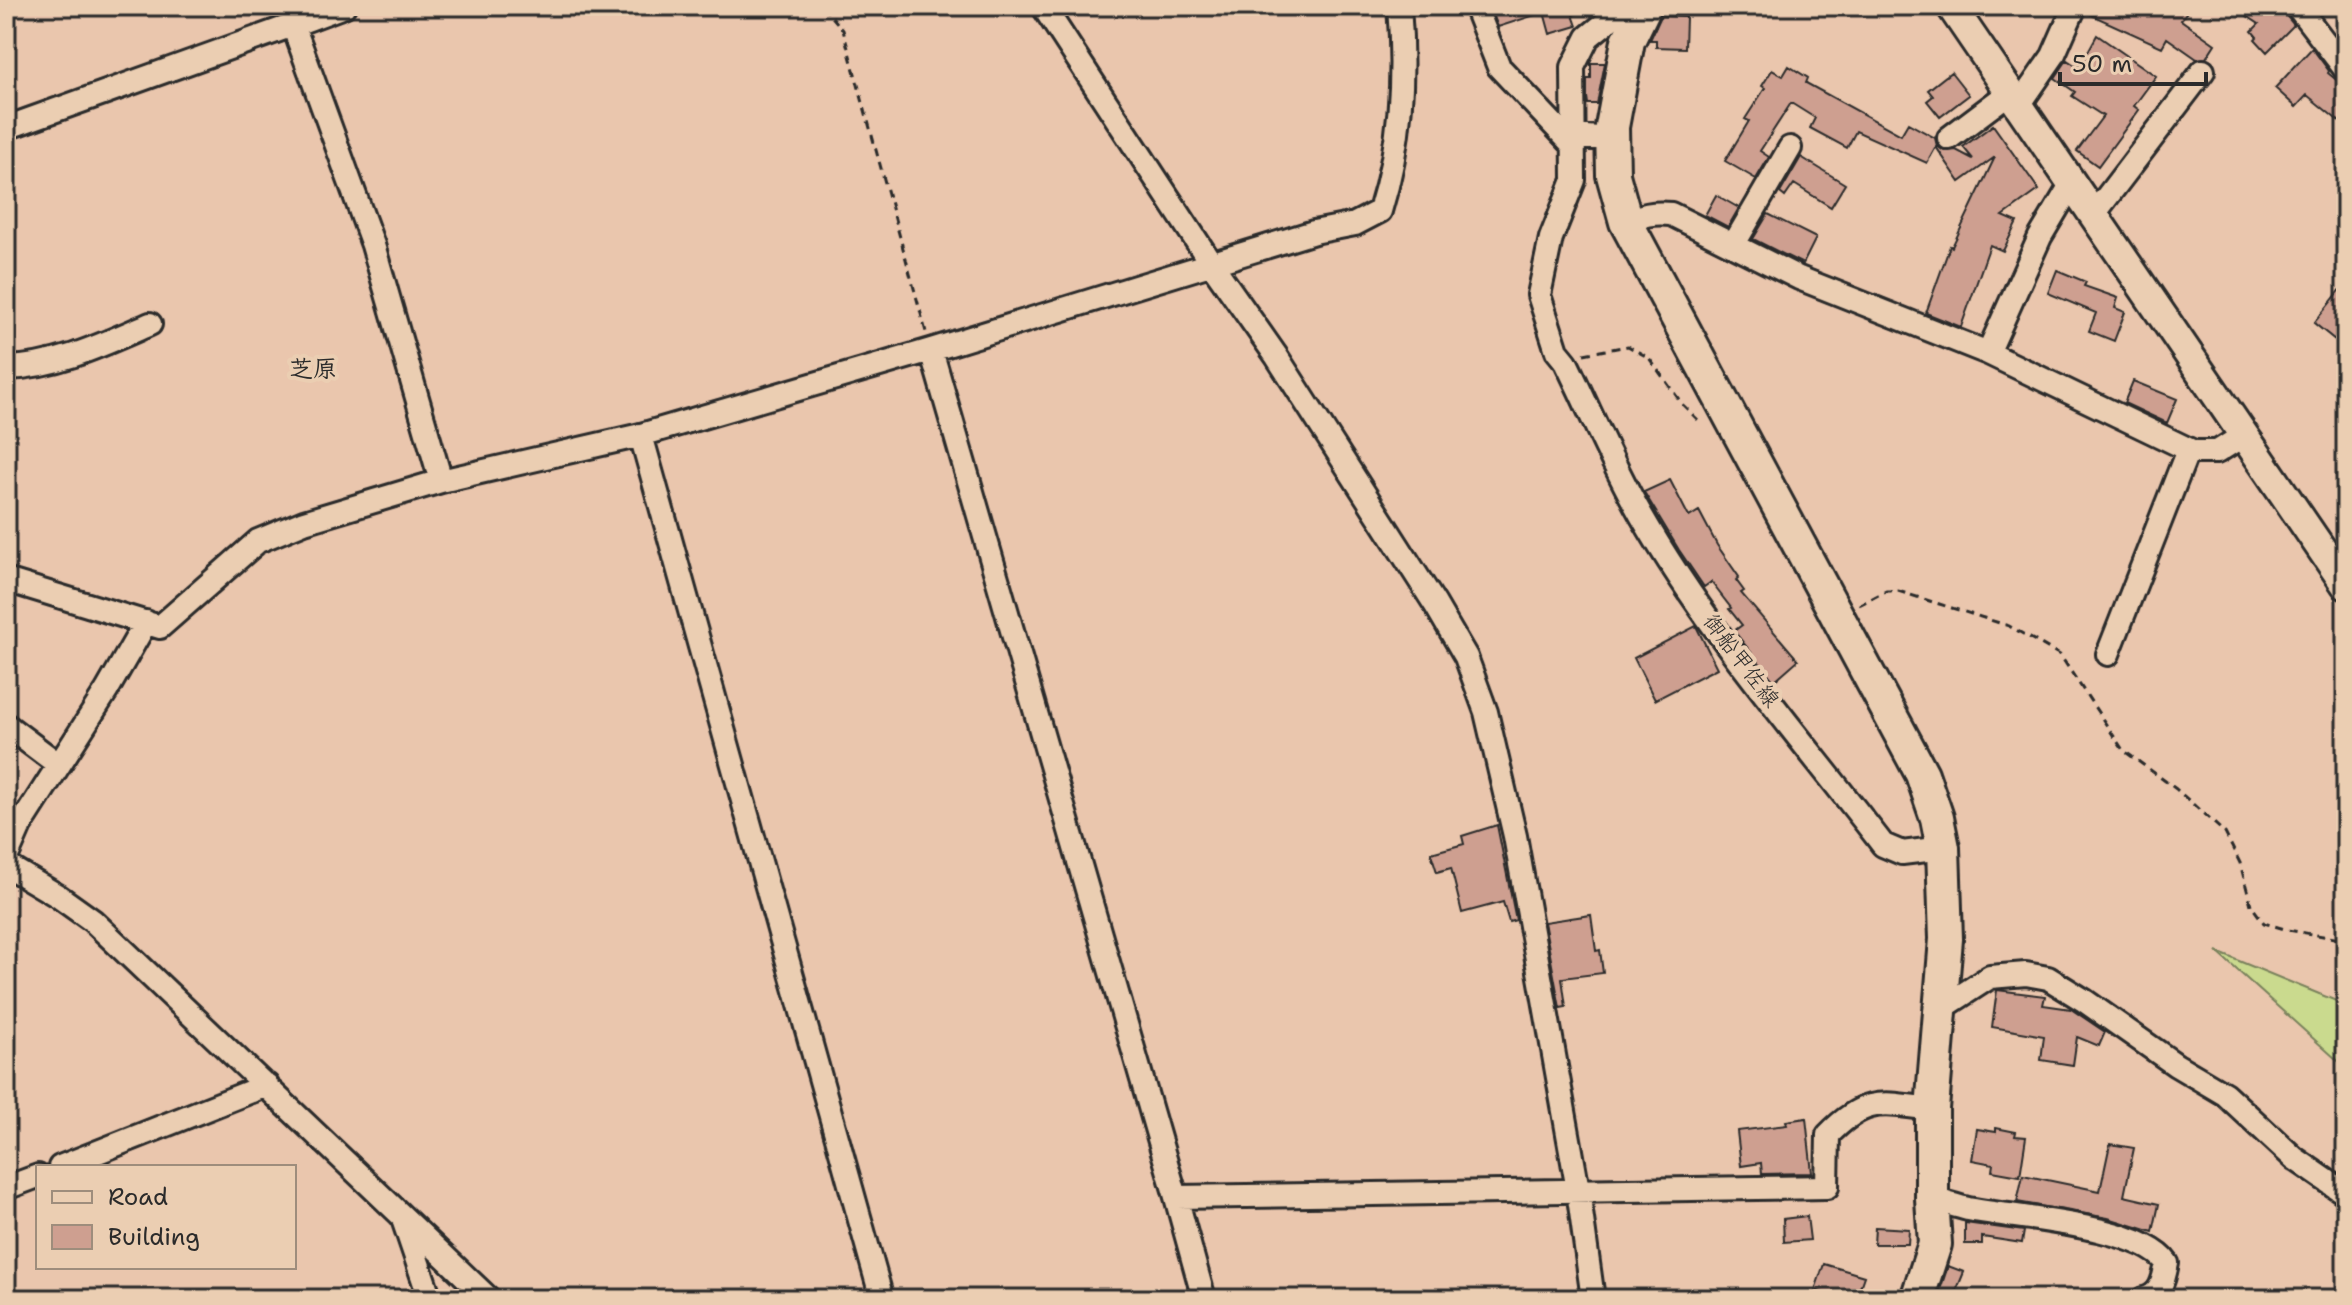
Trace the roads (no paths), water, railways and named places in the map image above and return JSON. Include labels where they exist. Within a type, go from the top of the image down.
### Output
[{"type":"main road","points":[[1643,6],[1628,41],[1612,127],[1613,175],[1626,222],[1922,774],[1937,818],[1943,848],[1946,939],[1932,1109],[1935,1244],[1917,1299]]},
{"type":"street","points":[[6,128],[344,6]]},
{"type":"street","points":[[1043,6],[1211,263],[1277,357],[1466,657],[1486,712],[1515,836],[1578,1190],[1593,1299]]},
{"type":"street","points":[[6,580],[160,627],[258,541],[304,522],[441,481],[641,435],[1314,232],[1355,224],[1380,211],[1391,176],[1398,136],[1404,59],[1399,6]]},
{"type":"street","points":[[1475,6],[1499,67],[1572,140],[1612,139]]},
{"type":"street","name":"御船甲佐線","points":[[1643,6],[1612,11],[1588,37],[1573,67],[1574,180],[1551,238],[1539,295],[1557,351],[1566,362],[1641,515],[1683,580],[1720,634],[1883,845],[1902,853],[1943,848]]},
{"type":"street","points":[[1951,6],[2343,575]]},
{"type":"street","points":[[1949,138],[2015,99],[2053,56],[2075,6]]},
{"type":"street","points":[[2297,6],[2346,70]]},
{"type":"street","points":[[293,25],[373,245],[441,481]]},
{"type":"street","points":[[2094,214],[2203,71]]},
{"type":"street","points":[[1734,244],[1790,148]]},
{"type":"street","points":[[1988,353],[2040,237],[2072,183]]},
{"type":"street","points":[[1626,222],[1644,214],[1671,214],[1799,278],[1988,353],[2188,450],[2217,452],[2244,435]]},
{"type":"street","points":[[6,368],[24,367],[89,350],[150,324]]},
{"type":"street","points":[[931,350],[1204,1299]]},
{"type":"street","points":[[641,435],[882,1299]]},
{"type":"street","points":[[2108,654],[2188,450]]},
{"type":"street","points":[[6,858],[20,826],[107,690],[146,622]]},
{"type":"street","points":[[6,725],[59,765]]},
{"type":"street","points":[[6,865],[93,921],[489,1299]]},
{"type":"street","points":[[1939,1010],[1990,977],[2026,974],[2048,978],[2176,1065],[2225,1094],[2294,1158],[2346,1194]]},
{"type":"street","points":[[65,1165],[267,1085]]},
{"type":"street","points":[[1176,1197],[1827,1187],[1828,1135],[1848,1114],[1876,1103],[1932,1109]]},
{"type":"street","points":[[6,1188],[36,1177]]},
{"type":"street","points":[[1932,1199],[1965,1208],[2099,1229],[2159,1252],[2167,1263],[2163,1283],[2150,1298],[2143,1299]]},
{"type":"street","points":[[403,1217],[430,1299]]},
{"type":"district","name":"芝原","points":[[313,369]]}]
